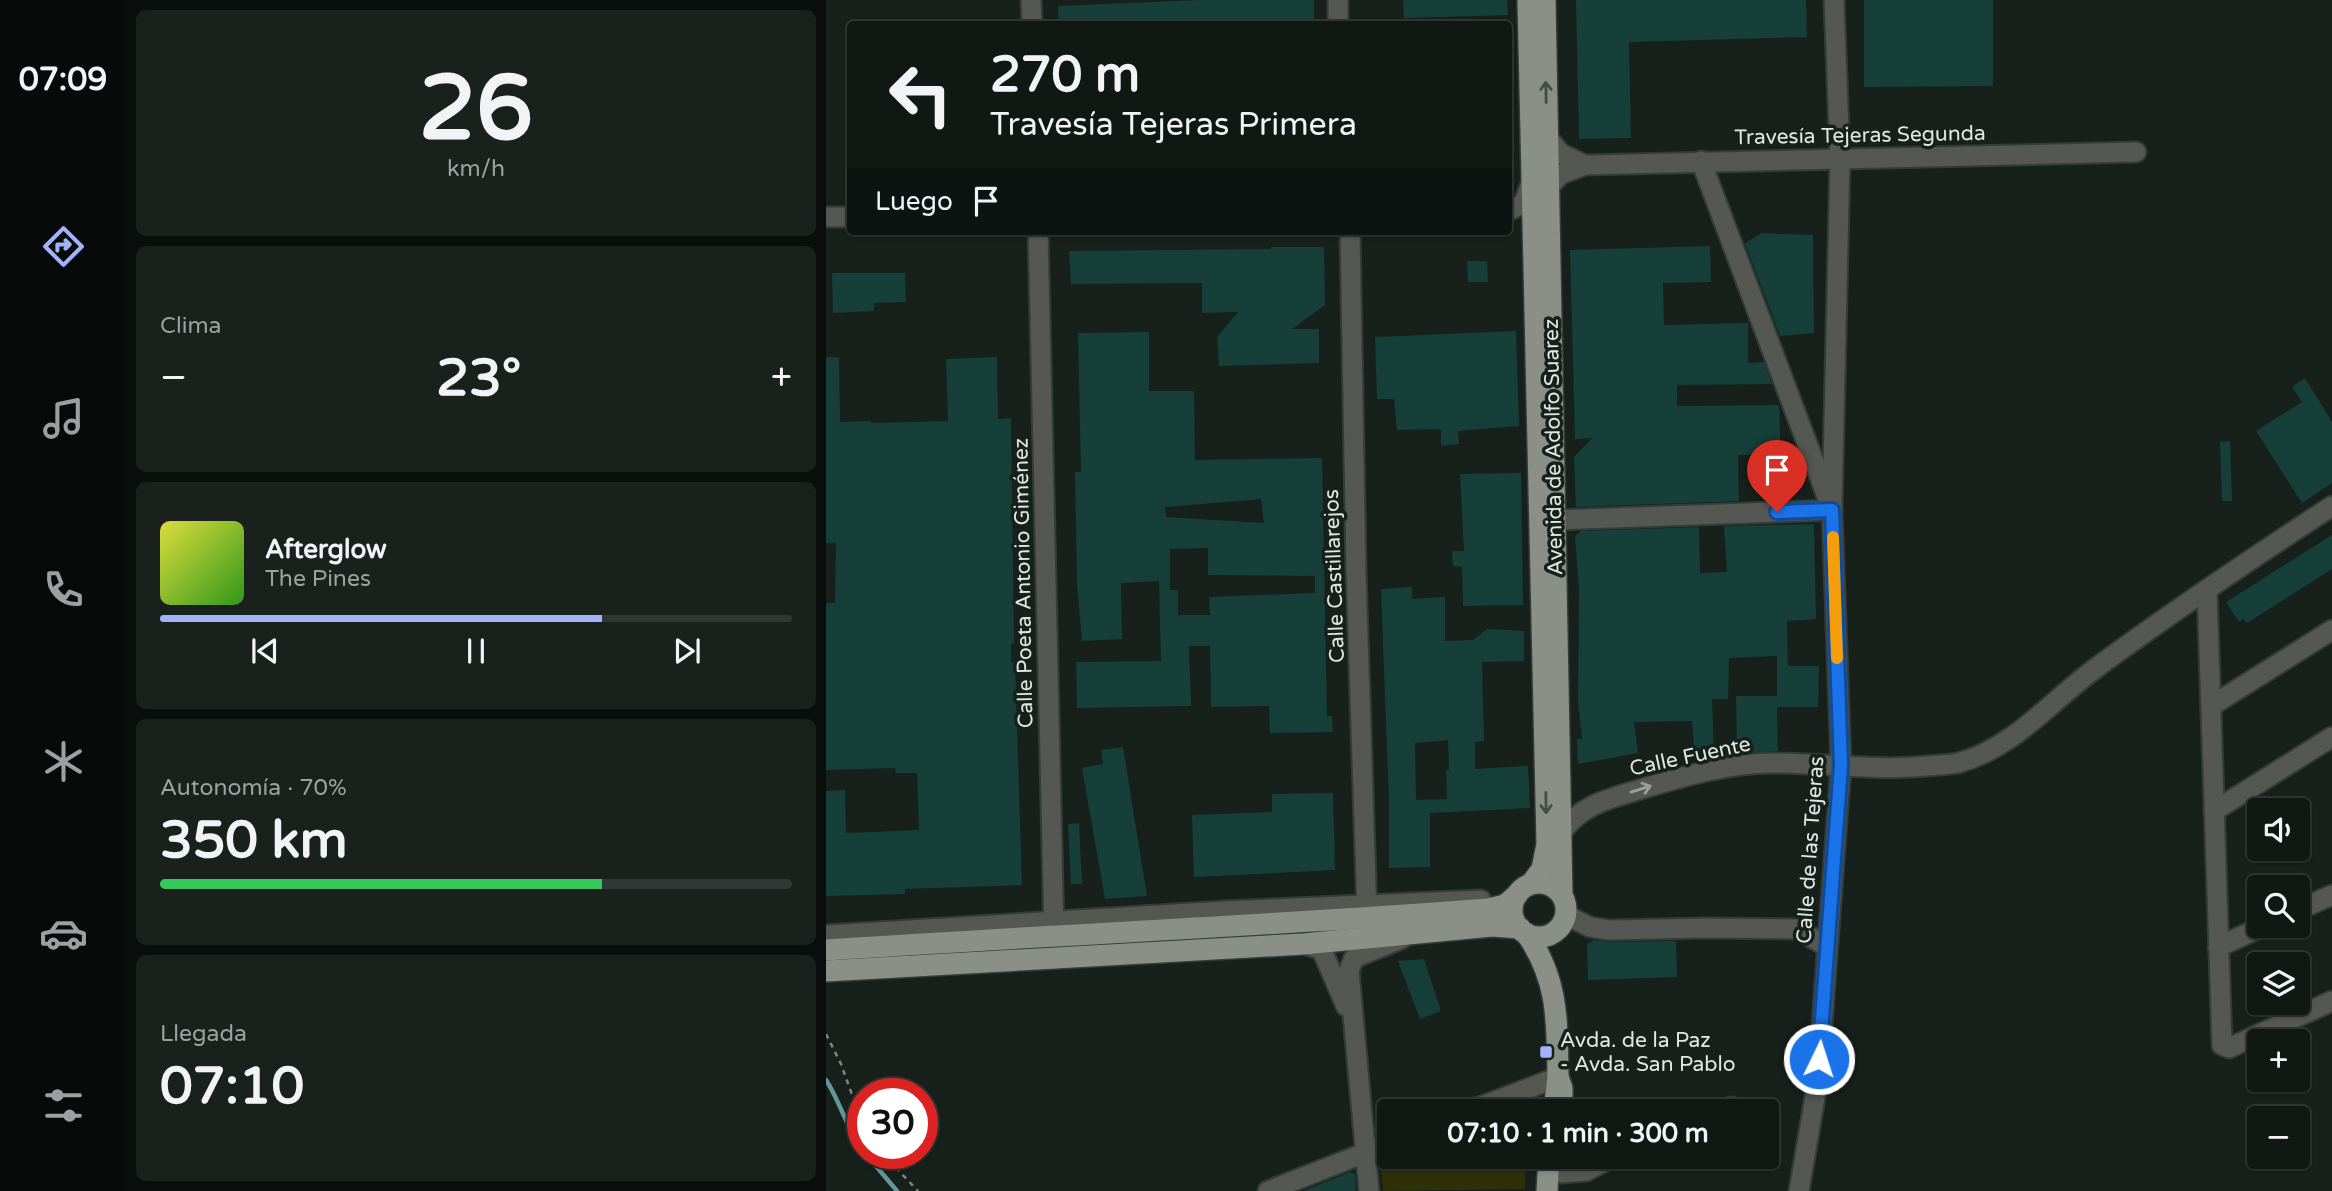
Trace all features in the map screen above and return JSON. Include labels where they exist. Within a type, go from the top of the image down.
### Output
[{"type":"main road","name":"Avenida de Adolfo Suarez","points":[[1528,0],[1540,183],[1555,520],[1563,911],[1551,953],[1551,981]]},
{"type":"main road","name":"Avenida de Adolfo Suarez","points":[[1524,890],[1542,869],[1547,844],[1533,236],[1548,138],[1545,0]]},
{"type":"main road","points":[[826,950],[1054,928],[1367,911],[1489,909],[1505,905],[1524,890],[1548,884],[1563,911],[1556,930],[1541,936],[1523,930],[1492,926],[1303,944],[1173,949],[826,971]]},
{"type":"main road","points":[[1524,890],[1513,908],[1516,922],[1541,954],[1551,981],[1557,1016],[1558,1077],[1555,1099]]},
{"type":"main road","points":[[1558,1077],[1562,1087],[1562,1099]]},
{"type":"main road","points":[[1547,1191],[1558,1169]]},
{"type":"street","points":[[1031,0],[1032,21]]},
{"type":"street","points":[[1338,0],[1338,21]]},
{"type":"street","name":"Calle de las Tejeras","points":[[1798,1191],[1818,1079],[1841,765],[1832,510],[1840,158],[1834,0]]},
{"type":"street","points":[[1548,138],[1560,153],[1585,165]]},
{"type":"street","name":"Travesía Tejeras Segunda","points":[[1585,165],[2136,152]]},
{"type":"street","points":[[1555,520],[1832,510],[1701,161]]},
{"type":"street","points":[[1512,210],[1524,203],[1540,183],[1585,165]]},
{"type":"street","points":[[1512,215],[1527,225],[1533,236]]},
{"type":"street","points":[[826,217],[847,217]]},
{"type":"street","name":"Calle Poeta Antonio Giménez","points":[[1038,235],[1054,928]]},
{"type":"street","name":"Calle Castillarejos","points":[[1350,235],[1356,557],[1367,911]]},
{"type":"street","name":"Calle Fuente","points":[[1562,832],[1581,811],[1606,800],[1672,779],[1721,769],[1770,763],[1892,769],[1956,763],[1986,753],[2013,738],[2090,672],[2332,506]]},
{"type":"street","points":[[2207,590],[2221,1045],[2230,1048],[2332,1001]]},
{"type":"street","points":[[2211,706],[2332,630]]},
{"type":"street","points":[[2214,811],[2332,737]]},
{"type":"street","points":[[2310,905],[2332,895]]},
{"type":"street","points":[[1054,928],[1058,943],[1080,949],[1149,945],[1173,949],[1201,942],[1346,933],[1360,929],[1367,911],[1386,929],[1492,926]]},
{"type":"street","points":[[1563,911],[1590,928],[1797,929],[1826,946]]},
{"type":"street","points":[[826,935],[1054,928]]},
{"type":"street","points":[[826,965],[861,963],[880,968],[909,959],[1032,952],[1050,946],[1054,928]]},
{"type":"street","points":[[2218,947],[2247,934]]},
{"type":"street","points":[[1368,1191],[1349,971],[1354,958],[1410,935]]},
{"type":"street","points":[[1303,944],[1320,949],[1324,955],[1354,1023]]},
{"type":"street","points":[[1500,1099],[1558,1077]]},
{"type":"street","points":[[1268,1191],[1377,1148]]},
{"type":"street","points":[[1558,1169],[1590,1169]]},
{"type":"path","points":[[826,1034],[847,1081]]},
{"type":"path","points":[[897,1169],[918,1191]]},
{"type":"shaded area","points":[[1381,1169],[1526,1169],[1525,1189],[1383,1191]]},
{"type":"building","points":[[1201,0],[1314,0],[1314,21],[1059,21],[1058,6]]},
{"type":"building","points":[[1403,0],[1507,0],[1508,15],[1404,18]]},
{"type":"building","points":[[1576,0],[1806,0],[1807,37],[1629,42],[1631,138],[1579,139]]},
{"type":"building","points":[[1864,0],[1993,0],[1993,86],[1864,87]]},
{"type":"building","points":[[1762,233],[1813,235],[1814,333],[1780,336],[1745,243]]},
{"type":"building","points":[[1710,246],[1711,282],[1663,283],[1664,325],[1748,323],[1748,363],[1764,362],[1772,384],[1677,385],[1677,406],[1779,405],[1781,454],[1738,455],[1739,501],[1576,507],[1574,457],[1592,438],[1575,439],[1570,250]]},
{"type":"building","points":[[1324,247],[1325,305],[1292,329],[1319,329],[1319,363],[1219,366],[1217,337],[1238,312],[1202,313],[1202,283],[1071,284],[1069,251]]},
{"type":"building","points":[[1467,261],[1487,261],[1488,282],[1468,282]]},
{"type":"building","points":[[832,273],[905,273],[906,302],[874,303],[874,311],[833,313]]},
{"type":"building","points":[[1516,331],[1519,426],[1458,431],[1459,444],[1441,446],[1441,429],[1397,430],[1394,399],[1377,399],[1375,337]]},
{"type":"building","points":[[1149,332],[1149,391],[1194,391],[1195,460],[1322,458],[1327,716],[1332,716],[1333,732],[1270,733],[1269,706],[1211,707],[1210,646],[1189,646],[1191,706],[1077,708],[1076,662],[1161,661],[1159,581],[1121,583],[1122,639],[1082,641],[1077,584],[1075,472],[1081,472],[1078,333]],"holes":[[[1261,499],[1264,523],[1166,517],[1165,507]],[[1208,548],[1208,575],[1315,576],[1315,593],[1209,597],[1210,615],[1178,615],[1178,590],[1170,590],[1170,549]]]},
{"type":"building","points":[[826,357],[839,357],[840,422],[871,423],[948,421],[946,359],[997,357],[998,419],[1011,418],[1014,644],[1011,644],[1011,662],[1015,662],[1022,885],[905,889],[905,894],[826,896],[826,791],[845,790],[846,833],[919,830],[917,773],[896,773],[895,768],[826,770],[826,603],[835,603],[836,543],[826,543]]},
{"type":"building","points":[[2305,378],[2332,422],[2332,483],[2302,503],[2256,431],[2302,402],[2292,387]]},
{"type":"building","points":[[2230,441],[2232,501],[2222,501],[2220,442]]},
{"type":"building","points":[[1521,473],[1523,605],[1463,606],[1462,567],[1453,566],[1452,551],[1464,551],[1460,474]]},
{"type":"building","points":[[1814,524],[1816,619],[1787,621],[1788,666],[1819,666],[1818,707],[1777,707],[1778,751],[1737,753],[1736,696],[1777,696],[1777,656],[1729,658],[1728,699],[1712,699],[1714,757],[1695,761],[1692,721],[1634,722],[1638,753],[1578,764],[1577,739],[1582,739],[1578,702],[1579,590],[1575,536],[1581,531],[1699,527],[1700,573],[1727,572],[1724,526]]},
{"type":"building","points":[[2332,535],[2332,569],[2247,623],[2243,619],[2239,622],[2226,602]]},
{"type":"building","points":[[1412,587],[1412,599],[1445,597],[1445,641],[1473,640],[1487,629],[1524,631],[1524,661],[1482,662],[1484,741],[1475,742],[1475,769],[1528,766],[1530,808],[1430,813],[1430,867],[1389,868],[1381,589]],"holes":[[[1448,740],[1449,770],[1446,770],[1447,799],[1416,800],[1415,743]]]},
{"type":"building","points":[[1123,747],[1147,896],[1105,899],[1082,768],[1103,764],[1101,750]]},
{"type":"building","points":[[1333,793],[1335,870],[1194,877],[1192,815],[1272,812],[1272,794]]},
{"type":"building","points":[[1079,823],[1082,884],[1071,884],[1068,824]]},
{"type":"building","points":[[1594,940],[1676,941],[1677,977],[1588,980],[1587,944]]},
{"type":"building","points":[[1424,959],[1441,1011],[1420,1019],[1398,961]]},
{"type":"building","points":[[1350,1172],[1355,1174],[1356,1191],[1303,1191]]},
{"type":"waterway","points":[[826,1080],[847,1122]]},
{"type":"waterway","points":[[878,1169],[897,1191]]},
{"type":"slow traffic","points":[[1833,537],[1837,658]]},
{"type":"place","name":"Avda. de la Paz - Avda. San Pablo","points":[[1546,1052]]},
{"type":"route","points":[[1777,512],[1832,510],[1841,765],[1819,1059]]}]
